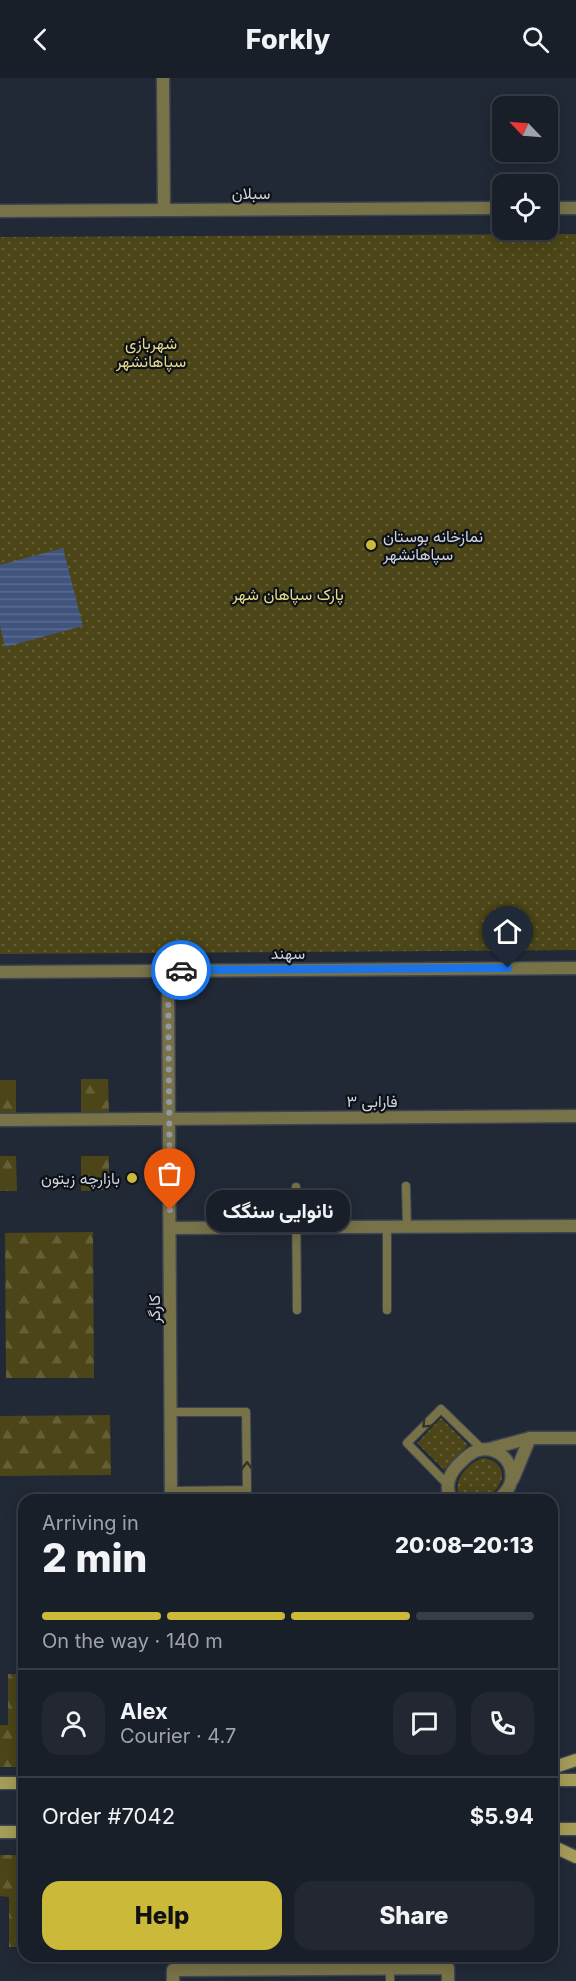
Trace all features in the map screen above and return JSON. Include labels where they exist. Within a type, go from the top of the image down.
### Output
[{"type":"main road","points":[[558,1766],[576,1760]]},
{"type":"main road","points":[[558,1780],[576,1780]]},
{"type":"main road","points":[[3,1783],[18,1787]]},
{"type":"main road","points":[[558,1829],[576,1829]]},
{"type":"main road","points":[[3,1832],[18,1830]]},
{"type":"main road","points":[[558,1849],[576,1857]]},
{"type":"street","points":[[163,78],[164,210]]},
{"type":"street","name":"سبلان","points":[[0,211],[492,208]]},
{"type":"street","points":[[558,208],[576,208]]},
{"type":"street","name":"سهند","points":[[0,972],[576,968]]},
{"type":"street","name":"کارگر","points":[[168,970],[171,1494]]},
{"type":"street","name":"فارابی ۳","points":[[0,1120],[576,1116]]},
{"type":"street","points":[[171,1228],[576,1226]]},
{"type":"street","points":[[448,1494],[450,1475],[473,1452],[530,1438],[576,1438]]},
{"type":"street","points":[[503,1494],[509,1487],[530,1438]]},
{"type":"street","points":[[486,1449],[504,1457],[509,1463],[512,1480],[509,1487]]},
{"type":"street","points":[[173,1975],[390,1975],[448,1968],[448,1981]]},
{"type":"lane","points":[[406,1186],[408,1227]]},
{"type":"lane","points":[[296,1187],[297,1310]]},
{"type":"lane","points":[[387,1227],[387,1310]]},
{"type":"lane","points":[[448,1494],[407,1443],[441,1409],[486,1449]]},
{"type":"lane","points":[[170,1412],[246,1412],[247,1490],[186,1494]]},
{"type":"green space","name":"پارک سپاهان شهر","points":[[492,234],[492,240],[558,240],[558,234],[576,234],[576,950],[0,954],[0,237]]},
{"type":"green space","points":[[81,1079],[108,1079],[109,1114],[81,1114]]},
{"type":"green space","points":[[0,1080],[16,1080],[16,1114],[0,1115]]},
{"type":"green space","points":[[0,1156],[16,1156],[17,1191],[0,1191]]},
{"type":"green space","points":[[81,1156],[109,1156],[109,1190],[81,1191]]},
{"type":"green space","points":[[93,1232],[94,1378],[6,1378],[5,1233]]},
{"type":"green space","points":[[110,1415],[111,1475],[0,1476],[0,1416]]},
{"type":"green space","points":[[441,1418],[468,1445],[444,1470],[417,1443]]},
{"type":"green space","points":[[483,1458],[488,1459],[500,1467],[502,1475],[496,1489],[492,1494],[458,1494],[458,1481],[461,1475]]},
{"type":"green space","points":[[8,1674],[18,1674],[18,1767],[0,1767],[0,1725],[8,1725]]},
{"type":"green space","points":[[0,1855],[18,1855],[18,1947],[9,1947],[9,1897],[0,1896]]},
{"type":"water","points":[[63,548],[83,626],[5,647],[0,626],[0,565]]},
{"type":"way so far","points":[[170,1210],[168,970],[181,970]]},
{"type":"place","name":"نمازخانه بوستان سپاهانشهر","points":[[371,545]]},
{"type":"place","name":"بازارچه زیتون","points":[[132,1178]]},
{"type":"place","name":"نانوایی سنگک","points":[[170,1210]]},
{"type":"route","points":[[181,970],[508,968]]},
{"type":"park label","name":"شهربازی سپاهانشهر","points":[[151,352]]}]
